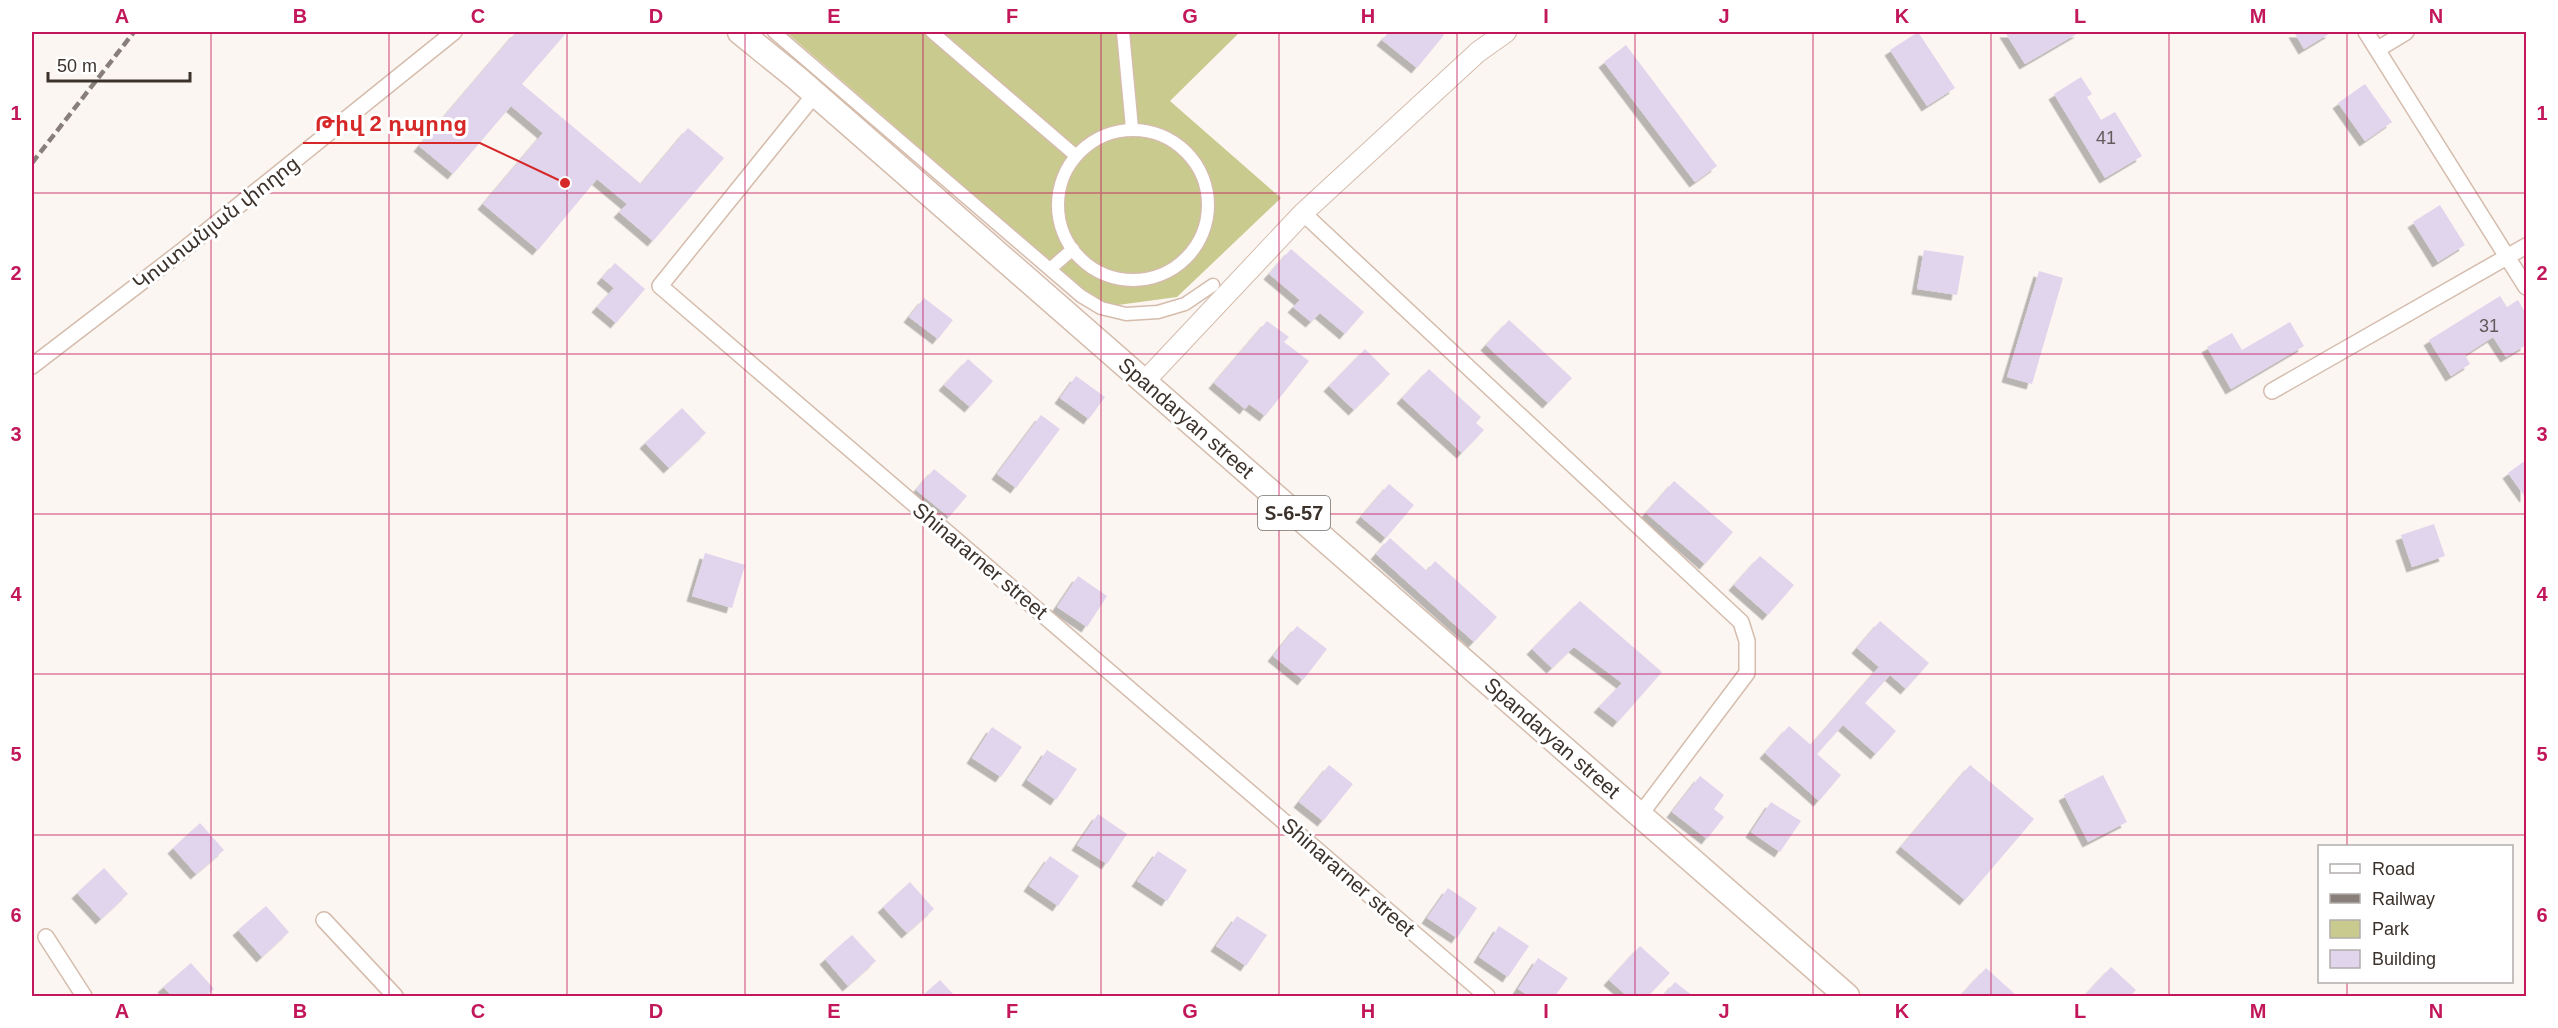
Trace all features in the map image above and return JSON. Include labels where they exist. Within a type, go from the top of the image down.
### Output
[{"type":"main road","name":"Spandaryan street","points":[[740,32],[815,94],[1847,996]]},
{"type":"street","name":"Կոստանյան փողոց","points":[[32,366],[182,251],[454,32]]},
{"type":"street","points":[[774,32],[1081,296],[1101,309],[1126,314],[1158,312],[1185,304],[1213,285]]},
{"type":"street","points":[[932,32],[1075,155]]},
{"type":"street","points":[[1123,32],[1132,128]]},
{"type":"street","points":[[1144,382],[1303,213],[1478,52],[1506,32]]},
{"type":"street","points":[[2366,32],[2526,287]]},
{"type":"street","points":[[2378,49],[2406,32]]},
{"type":"street","name":"Shinararner street","points":[[815,94],[660,286],[1486,996]]},
{"type":"street","points":[[1132,128],[1176,141],[1205,176],[1208,222],[1185,262],[1143,281],[1098,273],[1073,249],[1065,241],[1056,197],[1075,155],[1100,135],[1132,128]]},
{"type":"street","points":[[1303,213],[1741,622],[1747,641],[1747,673],[1640,814]]},
{"type":"street","points":[[2272,391],[2526,246]]},
{"type":"street","points":[[1050,269],[1073,249]]},
{"type":"street","points":[[324,920],[395,996]]},
{"type":"street","points":[[46,937],[84,996]]},
{"type":"green space","points":[[786,32],[1240,32],[1170,101],[1281,198],[1177,297],[1103,307]]},
{"type":"building","points":[[516,32],[567,32],[522,84],[641,184],[688,128],[724,158],[653,241],[619,212],[627,204],[597,179],[538,250],[483,204],[543,133],[511,106],[453,174],[419,146]]},
{"type":"building","points":[[1389,32],[1439,32],[1444,35],[1417,68],[1382,40]]},
{"type":"building","points":[[1918,32],[1955,88],[1927,106],[1890,50]]},
{"type":"building","points":[[2005,32],[2080,32],[2025,64]]},
{"type":"building","points":[[2294,32],[2332,32],[2304,49]]},
{"type":"building","points":[[1626,45],[1717,166],[1695,182],[1604,62]]},
{"type":"building","points":[[2081,77],[2092,94],[2087,97],[2101,120],[2115,112],[2142,156],[2105,178],[2054,94]]},
{"type":"building","points":[[2365,84],[2392,122],[2365,141],[2338,103]]},
{"type":"building","points":[[2440,205],[2465,245],[2438,262],[2413,222]]},
{"type":"building","points":[[1291,249],[1364,312],[1345,334],[1320,313],[1311,322],[1293,307],[1300,300],[1269,274]]},
{"type":"building","points":[[1924,250],[1964,256],[1957,295],[1917,289]]},
{"type":"building","points":[[615,263],[645,289],[616,323],[597,307],[614,288],[602,278]]},
{"type":"building","points":[[2039,271],[2063,278],[2032,384],[2007,377]]},
{"type":"building","points":[[2500,296],[2507,307],[2518,300],[2526,314],[2526,345],[2506,357],[2493,337],[2465,355],[2470,364],[2451,376],[2429,340]]},
{"type":"building","points":[[924,298],[953,320],[938,339],[909,317]]},
{"type":"building","points":[[1509,320],[1572,378],[1548,403],[1486,345]]},
{"type":"building","points":[[1267,321],[1289,337],[1284,342],[1309,361],[1265,416],[1249,404],[1245,409],[1214,383]]},
{"type":"building","points":[[2290,322],[2304,346],[2231,389],[2207,347],[2232,333],[2242,350]]},
{"type":"building","points":[[1365,349],[1390,374],[1354,410],[1329,386]]},
{"type":"building","points":[[968,359],[993,381],[970,407],[944,385]]},
{"type":"building","points":[[1429,369],[1481,417],[1476,423],[1484,430],[1462,453],[1402,398]]},
{"type":"building","points":[[1076,376],[1105,397],[1089,419],[1060,398]]},
{"type":"building","points":[[682,408],[706,433],[669,468],[645,443]]},
{"type":"building","points":[[1041,415],[1060,429],[1016,488],[997,474]]},
{"type":"building","points":[[2526,460],[2526,496],[2525,497],[2508,473]]},
{"type":"building","points":[[934,469],[967,496],[949,517],[916,490]]},
{"type":"building","points":[[1674,481],[1733,532],[1705,564],[1646,513]]},
{"type":"building","points":[[1389,484],[1414,505],[1386,538],[1361,517]]},
{"type":"building","points":[[2434,524],[2445,556],[2412,567],[2401,535]]},
{"type":"building","points":[[1390,538],[1427,571],[1435,561],[1497,617],[1474,642],[1376,554]]},
{"type":"building","points":[[705,553],[745,565],[732,608],[692,596]]},
{"type":"building","points":[[1760,556],[1794,585],[1768,615],[1734,585]]},
{"type":"building","points":[[1078,576],[1107,596],[1087,627],[1057,607]]},
{"type":"building","points":[[1580,601],[1662,672],[1618,722],[1599,707],[1622,683],[1574,647],[1552,668],[1532,649]]},
{"type":"building","points":[[1880,621],[1929,663],[1906,689],[1890,675],[1865,703],[1896,731],[1876,754],[1843,725],[1817,754],[1841,775],[1819,801],[1765,753],[1789,726],[1811,745],[1879,667],[1857,648]]},
{"type":"building","points":[[1297,626],[1327,649],[1303,680],[1273,656]]},
{"type":"building","points":[[992,727],[1022,747],[1001,777],[972,758]]},
{"type":"building","points":[[1047,750],[1077,769],[1056,800],[1027,780]]},
{"type":"building","points":[[1329,765],[1353,784],[1323,821],[1299,802]]},
{"type":"building","points":[[1970,765],[2034,819],[1965,900],[1901,847]]},
{"type":"building","points":[[2103,775],[2127,822],[2088,842],[2064,795]]},
{"type":"building","points":[[1700,776],[1724,795],[1714,809],[1724,817],[1707,839],[1672,812]]},
{"type":"building","points":[[1771,802],[1801,821],[1780,852],[1751,832]]},
{"type":"building","points":[[1098,814],[1127,834],[1107,864],[1077,845]]},
{"type":"building","points":[[200,823],[224,850],[196,874],[173,848]]},
{"type":"building","points":[[1158,851],[1187,870],[1167,901],[1137,881]]},
{"type":"building","points":[[1050,856],[1079,876],[1058,906],[1029,886]]},
{"type":"building","points":[[104,868],[128,894],[101,919],[77,893]]},
{"type":"building","points":[[910,882],[934,909],[907,933],[883,907]]},
{"type":"building","points":[[1448,888],[1477,908],[1457,938],[1427,918]]},
{"type":"building","points":[[266,906],[289,932],[262,957],[238,930]]},
{"type":"building","points":[[1237,916],[1267,935],[1246,966],[1216,946]]},
{"type":"building","points":[[1499,926],[1529,946],[1508,977],[1479,957]]},
{"type":"building","points":[[852,935],[876,961],[848,986],[825,959]]},
{"type":"building","points":[[1640,946],[1670,973],[1648,996],[1627,996],[1609,980]]},
{"type":"building","points":[[1538,958],[1568,978],[1555,996],[1529,996],[1518,989]]},
{"type":"building","points":[[191,963],[214,989],[206,996],[172,996],[163,987]]},
{"type":"building","points":[[2111,967],[2136,990],[2130,996],[2084,996]]},
{"type":"building","points":[[1986,968],[2016,995],[1960,996]]},
{"type":"building","points":[[940,980],[955,996],[922,996]]},
{"type":"building","points":[[1675,982],[1693,996],[1663,996]]},
{"type":"railway","points":[[32,163],[134,32]]},
{"type":"place","name":"Թիվ 2 դպրոց","points":[[565,183]]}]
